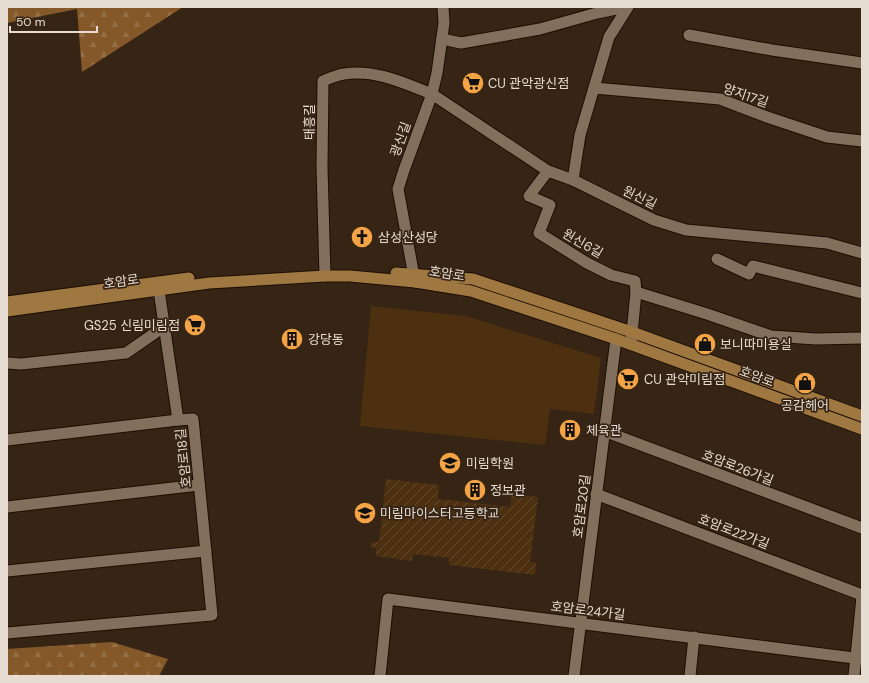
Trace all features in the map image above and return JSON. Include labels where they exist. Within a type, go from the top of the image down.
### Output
[{"type":"main road","name":"호암로","points":[[7,311],[209,283],[325,273],[350,276],[415,278],[471,291],[631,344],[862,429]]},
{"type":"main road","points":[[7,302],[207,276],[325,273]]},
{"type":"main road","points":[[415,278],[473,280],[632,332],[862,416]]},
{"type":"street","name":"광신길","points":[[415,278],[398,190],[432,94],[442,39],[444,23],[443,7]]},
{"type":"street","points":[[442,39],[461,42],[524,32],[627,7]]},
{"type":"street","points":[[573,180],[580,135],[609,37],[627,7]]},
{"type":"street","points":[[689,35],[772,50],[862,63]]},
{"type":"street","name":"태흥길","points":[[325,273],[322,167],[323,81],[344,74],[367,73],[390,77],[432,94]]},
{"type":"street","name":"양지17길","points":[[594,88],[720,99],[767,117],[827,137],[862,141]]},
{"type":"street","name":"원신길","points":[[432,94],[548,171],[573,180],[654,220],[686,230],[827,243],[862,253]]},
{"type":"street","name":"원신6길","points":[[548,171],[529,196],[550,205],[539,233],[599,269],[611,275],[635,281],[636,292]]},
{"type":"street","points":[[717,259],[749,274],[753,266],[862,293]]},
{"type":"street","name":"호암로18길","points":[[7,633],[212,615],[193,419],[178,420],[159,290]]},
{"type":"street","points":[[631,344],[636,292],[771,336],[862,338]]},
{"type":"street","points":[[7,363],[21,364],[126,353],[165,326]]},
{"type":"street","name":"호암로20길","points":[[574,676],[616,339]]},
{"type":"street","points":[[7,440],[178,420]]},
{"type":"street","name":"호암로26가길","points":[[604,431],[862,528]]},
{"type":"street","points":[[7,507],[199,484]]},
{"type":"street","name":"호암로22가길","points":[[596,494],[862,596]]},
{"type":"street","points":[[7,571],[206,551]]},
{"type":"street","points":[[854,676],[859,658],[862,596]]},
{"type":"street","name":"호암로24가길","points":[[380,676],[388,599],[859,658]]},
{"type":"street","points":[[690,676],[694,637]]},
{"type":"green space","points":[[7,7],[183,7],[82,72],[77,9],[7,23]]},
{"type":"green space","points":[[112,642],[168,659],[159,676],[7,676],[7,649]]},
{"type":"shaded area","points":[[371,306],[466,316],[601,358],[594,414],[550,409],[545,445],[360,426]]},
{"type":"shaded area","points":[[386,479],[439,485],[438,499],[510,507],[512,494],[538,497],[530,562],[536,563],[535,575],[449,565],[449,558],[413,554],[412,561],[376,556],[376,548],[370,547],[371,542],[379,542]]},
{"type":"place","name":"CU 관악광신점","points":[[473,83]]},
{"type":"place","name":"삼성산성당","points":[[362,237]]},
{"type":"place","name":"GS25 신림미림점","points":[[195,325]]},
{"type":"place","name":"강당동","points":[[292,339]]},
{"type":"place","name":"보니따미용실","points":[[705,344]]},
{"type":"place","name":"CU 관악미림점","points":[[628,379]]},
{"type":"place","name":"공감헤어","points":[[805,383]]},
{"type":"place","name":"체육관","points":[[570,430]]},
{"type":"place","name":"미림학원","points":[[450,463]]},
{"type":"place","name":"정보관","points":[[475,490]]},
{"type":"place","name":"미림마이스터고등학교","points":[[365,513]]}]
